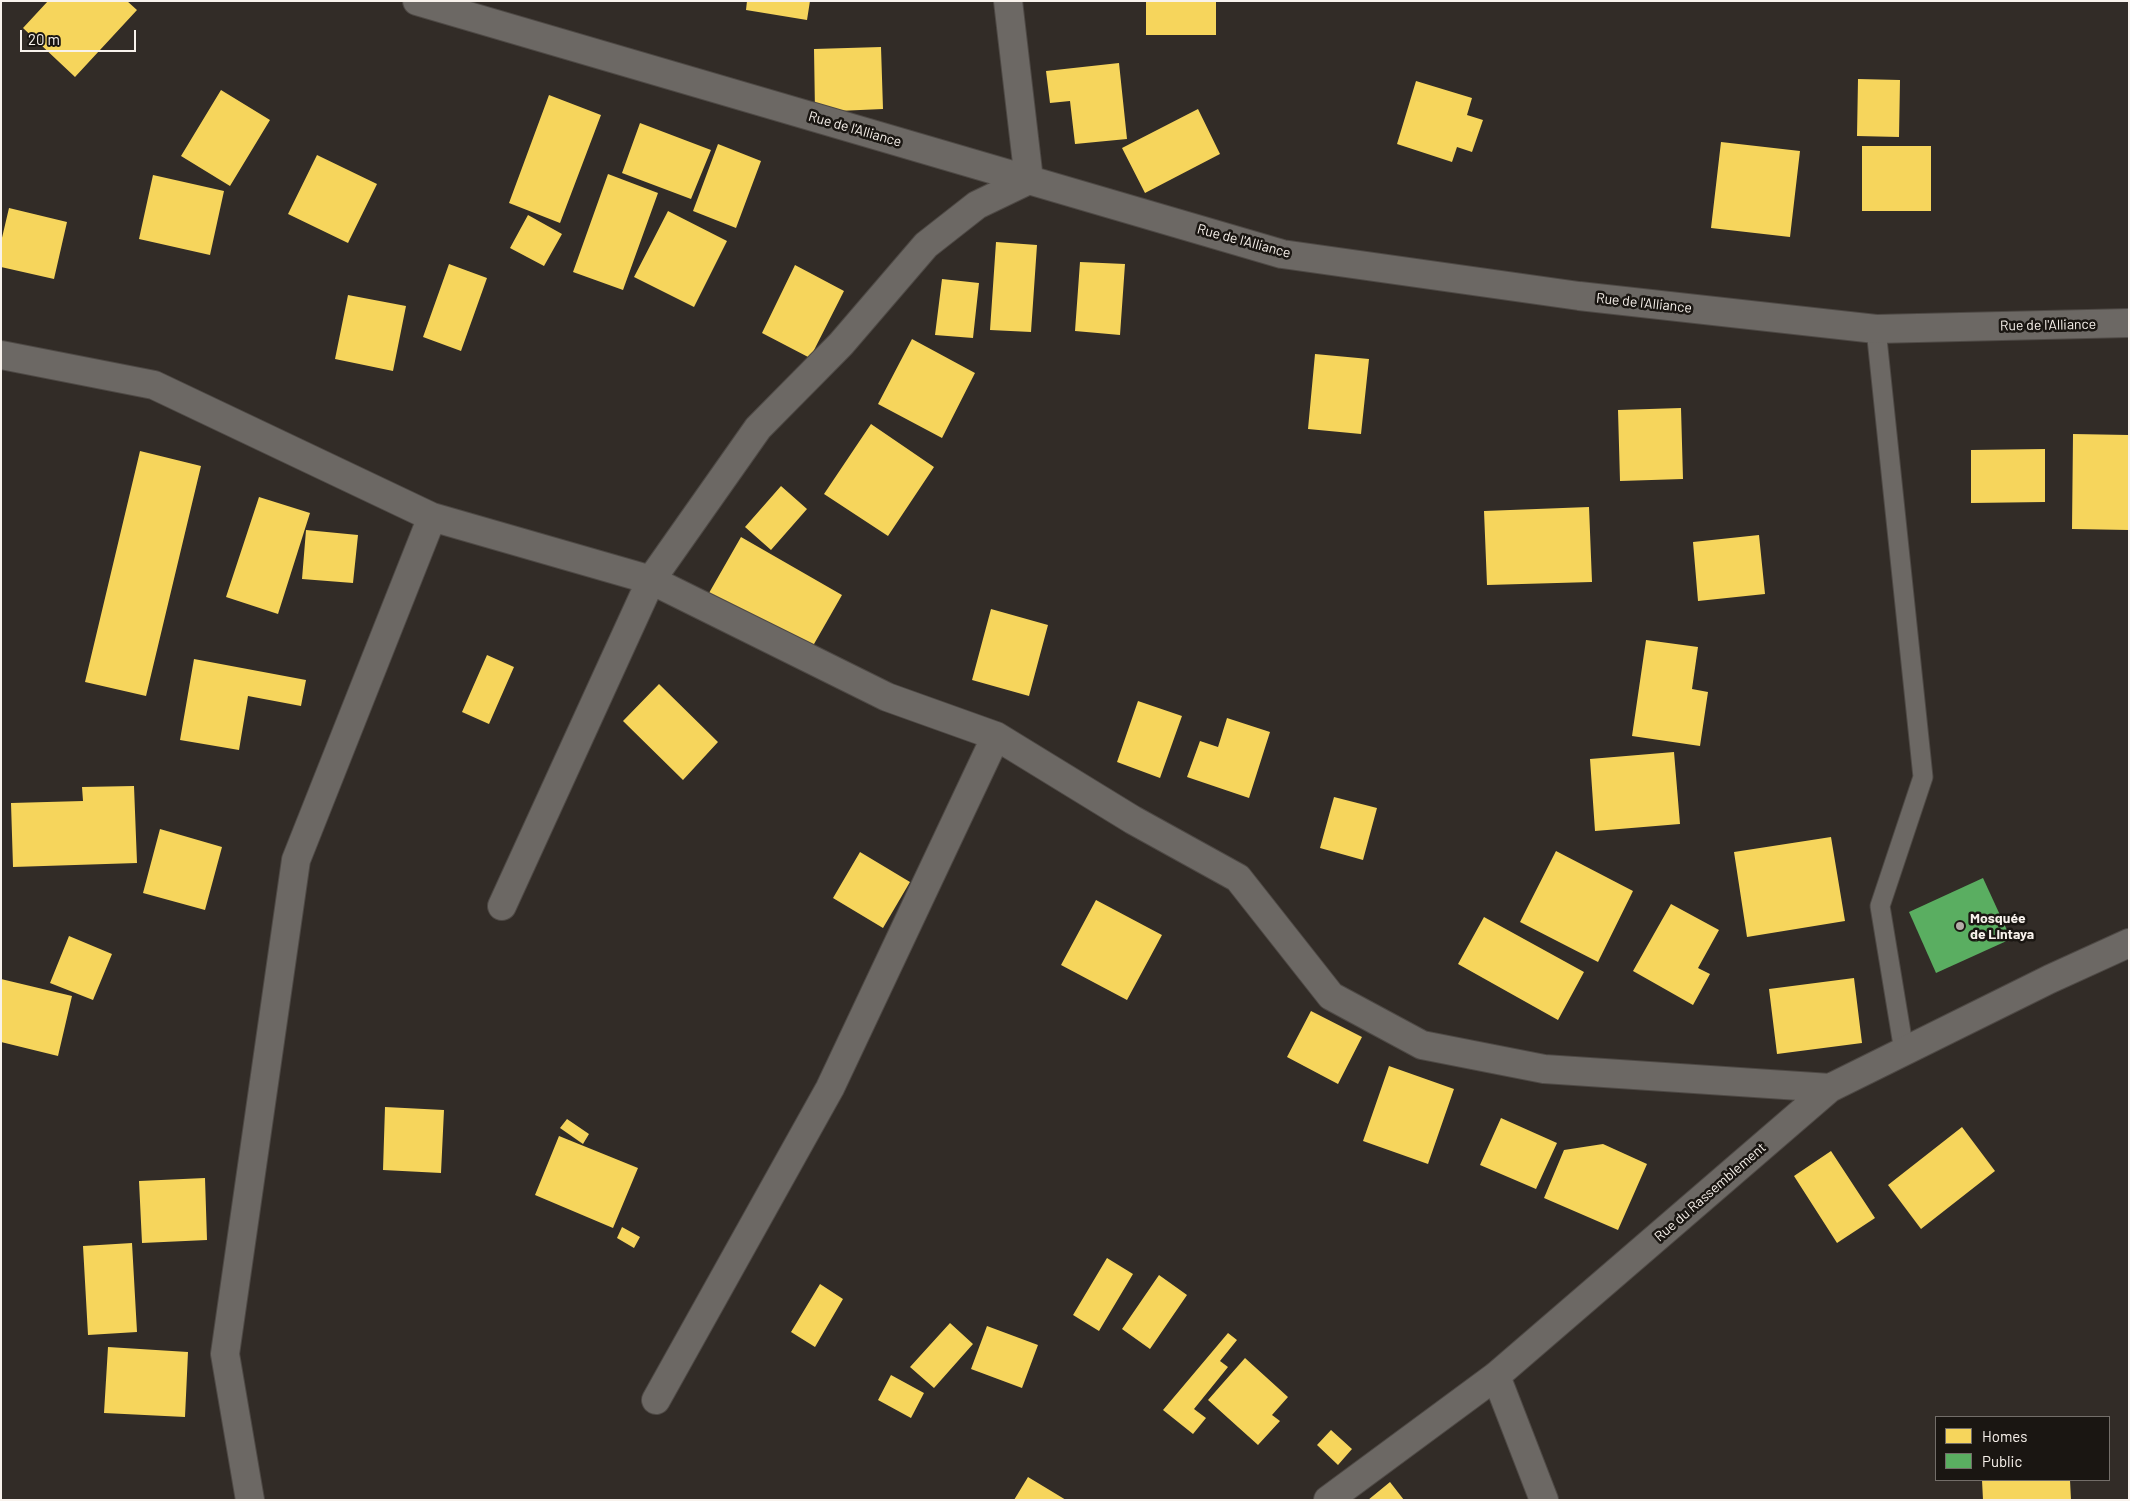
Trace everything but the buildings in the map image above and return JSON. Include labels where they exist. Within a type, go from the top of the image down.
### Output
[{"type":"street","name":"Rue de l'Alliance","points":[[417,1],[1282,254],[1579,296],[1876,329],[2129,323]]},
{"type":"street","points":[[502,906],[651,580],[758,428],[841,344],[926,245],[977,205],[1028,180],[1008,1]]},
{"type":"street","points":[[1,355],[154,386],[432,517],[651,580],[887,696],[996,736],[1134,820],[1238,878],[1331,996],[1422,1045],[1544,1069],[1830,1088]]},
{"type":"street","points":[[250,1500],[225,1354],[296,860],[432,517]]},
{"type":"street","points":[[656,1400],[830,1088],[996,736]]},
{"type":"street","name":"Rue du Rassemblement","points":[[1328,1500],[1496,1376],[1830,1088],[2050,979],[2129,944]]},
{"type":"street","points":[[1496,1376],[1544,1500]]},
{"type":"lane","points":[[1876,329],[1922,777],[1880,906],[1904,1051]]},
{"type":"place","name":"Mosquée de Lintaya","points":[[1960,926]]}]
